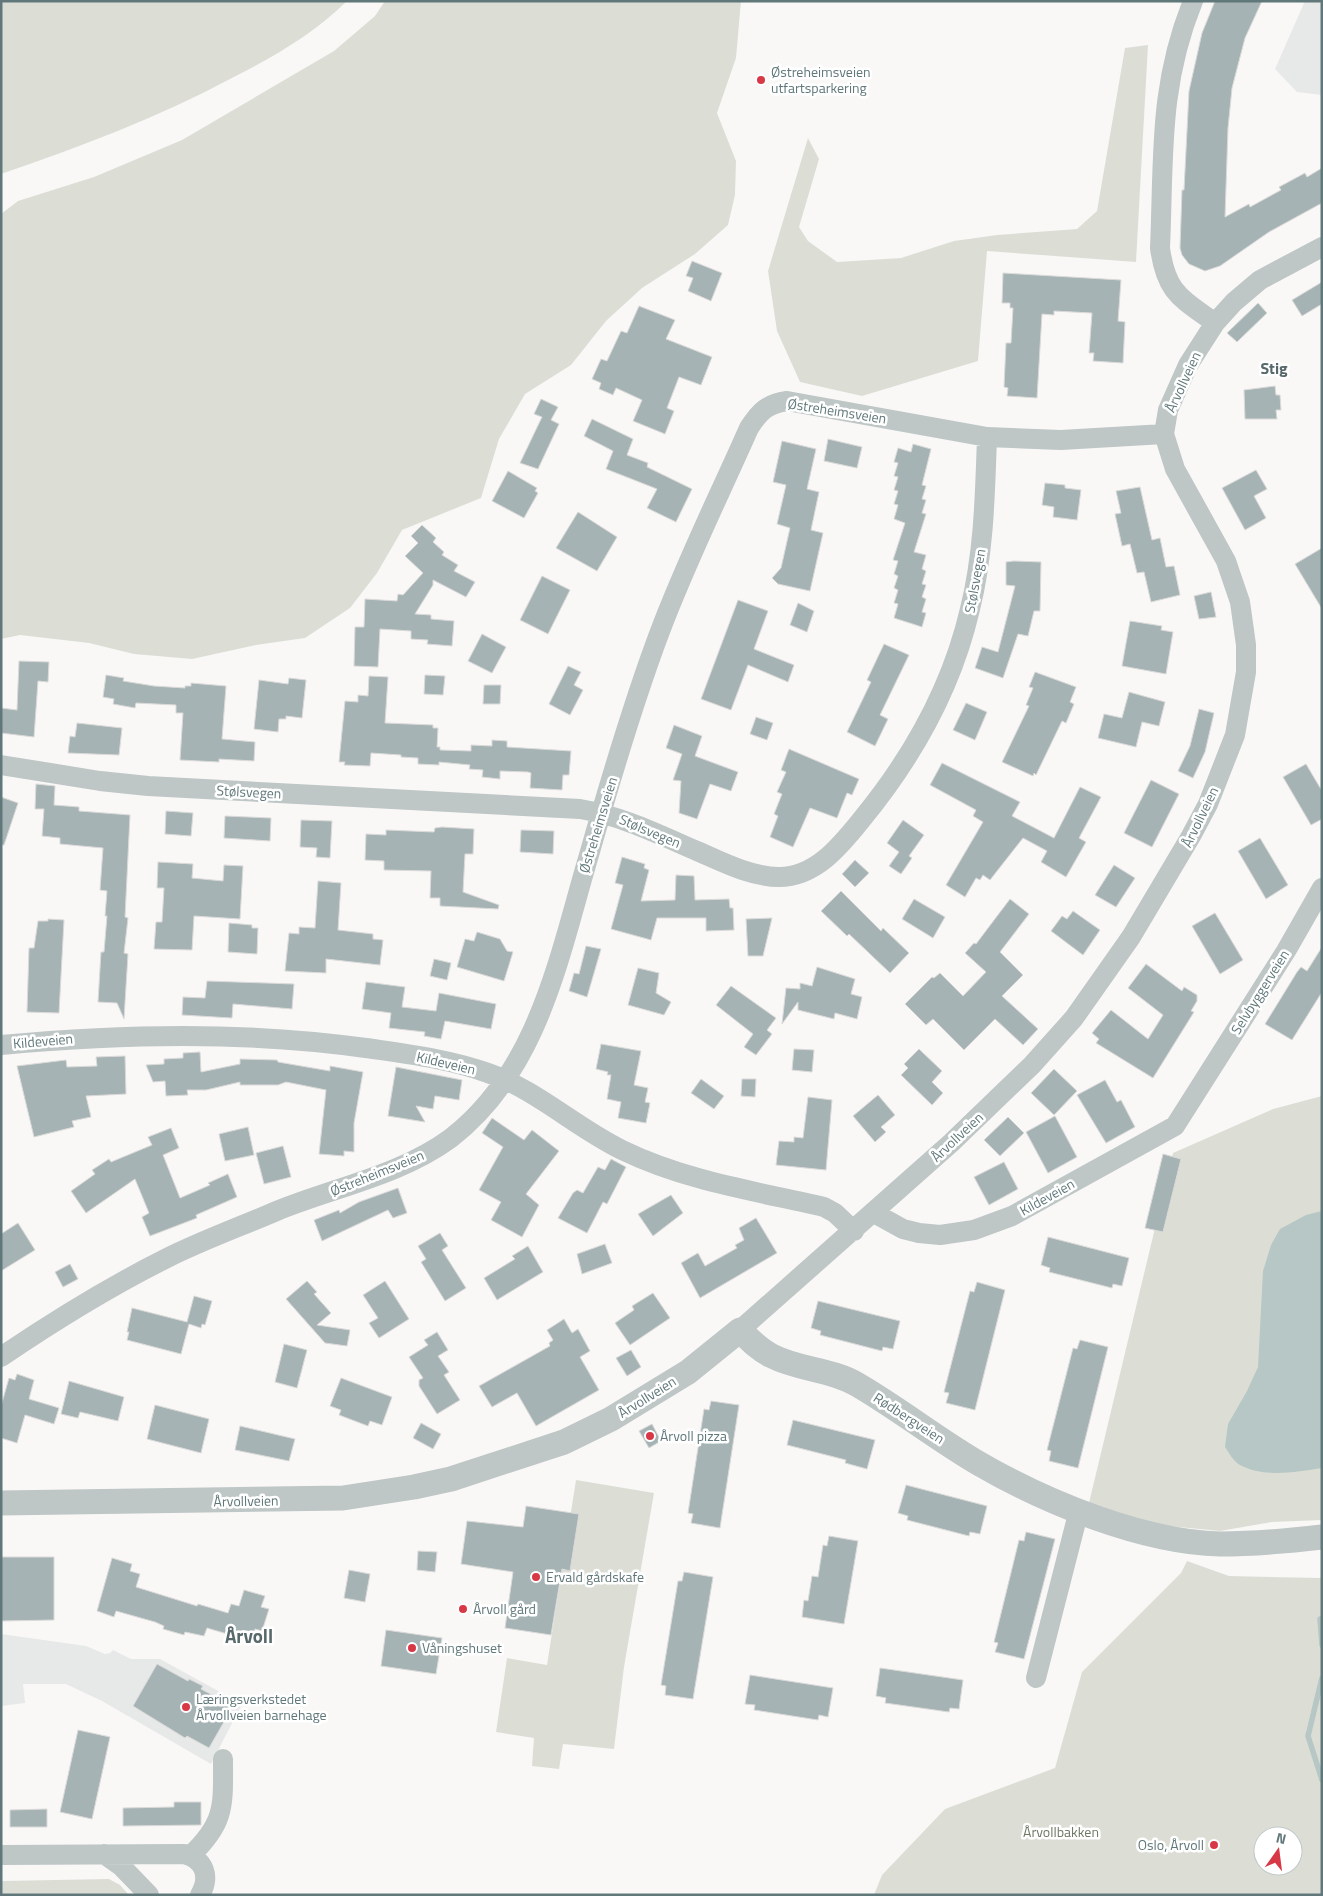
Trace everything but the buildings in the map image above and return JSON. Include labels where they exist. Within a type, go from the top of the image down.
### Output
[{"type":"street","points":[[1193,1],[1178,45],[1168,83],[1164,121],[1160,248],[1163,266],[1177,295],[1187,305],[1215,323]]},
{"type":"street","name":"Årvollveien","points":[[1,1504],[343,1498],[389,1492],[451,1479],[564,1442],[611,1420],[688,1372],[740,1330],[854,1231],[993,1103],[1074,1018],[1126,944],[1170,874],[1208,804],[1227,757],[1235,735],[1246,672],[1242,609],[1226,560],[1174,469],[1164,434],[1168,410],[1188,365],[1215,323],[1234,302],[1260,280],[1322,247]]},
{"type":"street","name":"Østreheimsveien","points":[[1,1357],[42,1328],[167,1258],[282,1209],[413,1161],[452,1137],[494,1097],[507,1081],[537,1022],[550,987],[601,812],[659,632],[749,428],[765,407],[787,402],[987,437],[1061,440],[1164,434]]},
{"type":"street","name":"Stølsvegen","points":[[1,764],[100,782],[148,786],[559,807],[601,812],[623,819],[743,869],[777,877],[790,877],[812,869],[836,849],[876,803],[916,746],[951,670],[971,609],[978,566],[982,539],[987,437]]},
{"type":"street","name":"Selvbyggerveien","points":[[1197,1094],[1322,888]]},
{"type":"street","name":"Kildeveien","points":[[1,1045],[119,1036],[191,1035],[262,1037],[340,1044],[410,1054],[470,1067],[507,1081],[537,1097],[589,1133],[647,1161],[728,1187],[824,1207],[835,1213],[854,1231]]},
{"type":"street","name":"Kildeveien","points":[[874,1213],[902,1229],[924,1234],[953,1234],[992,1225],[1012,1216],[1175,1126],[1197,1094]]},
{"type":"street","name":"Rødbergveien","points":[[740,1330],[772,1357],[846,1378],[977,1463],[1047,1497],[1122,1528],[1180,1540],[1228,1544],[1322,1537]]},
{"type":"street","points":[[1036,1678],[1079,1510]]},
{"type":"street","points":[[190,1856],[218,1824],[223,1799],[223,1759]]},
{"type":"street","points":[[104,1854],[122,1866],[149,1895]]},
{"type":"street","points":[[1,1855],[104,1854],[190,1856],[202,1864],[205,1873],[205,1881],[200,1895]]},
{"type":"shaded area","points":[[1305,1],[1322,1],[1322,95],[1297,92],[1275,69]]},
{"type":"shaded area","points":[[1322,1211],[1322,1468],[1280,1473],[1259,1472],[1240,1465],[1225,1447],[1228,1424],[1258,1367],[1263,1271],[1271,1245],[1280,1229],[1306,1215]]},
{"type":"shaded area","points":[[1,1634],[86,1646],[105,1654],[113,1650],[131,1659],[160,1659],[242,1704],[211,1764],[102,1701],[66,1684],[23,1684],[25,1703],[1,1706]]},
{"type":"green space","points":[[1,1],[347,1],[320,25],[291,45],[202,93],[118,131],[1,174]]},
{"type":"green space","points":[[385,1],[741,1],[736,58],[717,113],[736,161],[735,195],[728,225],[695,254],[642,288],[606,321],[571,365],[525,394],[499,439],[481,498],[402,530],[377,573],[350,608],[305,638],[256,645],[192,659],[134,654],[89,643],[20,635],[1,639],[1,214],[18,201],[94,177],[182,140],[334,51],[375,16]]},
{"type":"green space","points":[[1148,45],[1136,262],[987,251],[978,361],[862,396],[800,382],[777,331],[768,271],[808,138],[819,159],[799,227],[808,241],[837,262],[901,258],[954,241],[997,235],[1077,229],[1097,211],[1125,48]]},
{"type":"green space","points":[[1322,1096],[1322,1520],[1272,1522],[1220,1531],[1158,1525],[1088,1507],[1173,1153],[1273,1109]]},
{"type":"green space","points":[[576,1480],[654,1493],[624,1667],[614,1749],[563,1744],[559,1769],[532,1766],[534,1738],[496,1732],[507,1658],[547,1665]]},
{"type":"green space","name":"Årvollbakken","points":[[1187,1561],[1229,1576],[1322,1578],[1322,1895],[874,1895],[882,1875],[945,1809],[1055,1768],[1082,1672],[1181,1573]]},
{"type":"green space","points":[[109,1879],[120,1885],[129,1895],[1,1895],[1,1881]]},
{"type":"waterway","points":[[1320,1619],[1322,1645]]},
{"type":"waterway","points":[[1322,1678],[1308,1736],[1322,1780]]},
{"type":"place","name":"Østreheimsveien utfartsparkering","points":[[761,80]]},
{"type":"place","name":"Årvoll pizza","points":[[650,1436]]},
{"type":"place","name":"Ervald gårdskafe","points":[[536,1577]]},
{"type":"place","name":"Årvoll gård","points":[[463,1609]]},
{"type":"place","name":"Våningshuset","points":[[412,1648]]},
{"type":"place","name":"Læringsverkstedet Årvollveien barnehage","points":[[186,1707]]},
{"type":"place","name":"Oslo, Årvoll","points":[[1214,1845]]},
{"type":"district","name":"Stig","points":[[1274,368]]},
{"type":"district","name":"Årvoll","points":[[249,1636]]}]
